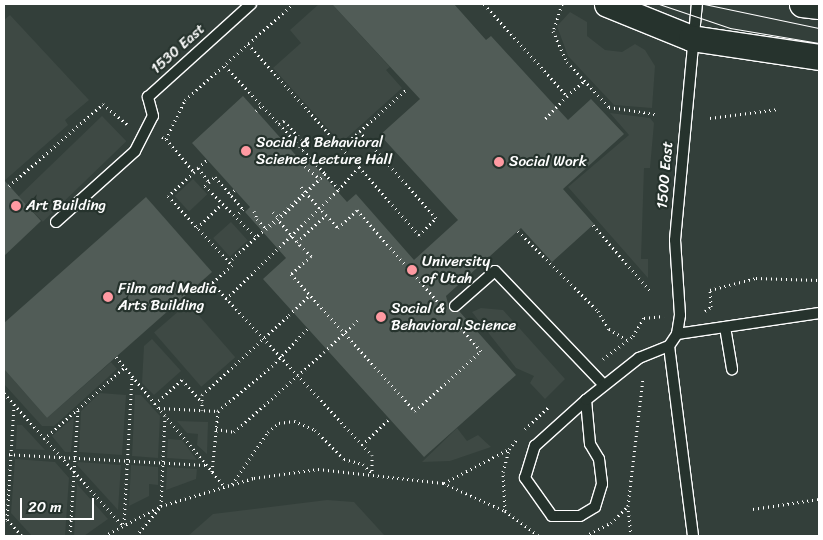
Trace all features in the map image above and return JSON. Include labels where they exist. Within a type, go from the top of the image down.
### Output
[{"type":"street","points":[[607,4],[691,38],[819,57]]},
{"type":"street","points":[[802,4],[819,6]]},
{"type":"lane","name":"1530 East","points":[[56,222],[139,145],[153,116],[148,97],[251,4]]},
{"type":"lane","name":"1500 East","points":[[677,334],[675,240],[691,38],[697,4]]},
{"type":"lane","points":[[452,310],[495,271],[604,385]]},
{"type":"lane","points":[[586,400],[590,444],[599,459],[602,484],[595,507],[580,516],[552,516],[525,478],[535,446],[586,400],[639,358],[669,346],[677,334],[819,313]]},
{"type":"lane","points":[[725,327],[732,369]]},
{"type":"lane","points":[[669,346],[693,536]]},
{"type":"path","points":[[194,172],[164,138],[185,100],[293,4]]},
{"type":"path","points":[[484,4],[567,96]]},
{"type":"path","points":[[562,4],[553,25],[555,40],[562,56],[608,107],[655,114]]},
{"type":"path","points":[[248,44],[419,234],[436,218],[360,132]]},
{"type":"path","points":[[225,66],[279,124],[289,140],[303,150],[339,189]]},
{"type":"path","points":[[544,120],[584,81]]},
{"type":"path","points":[[341,148],[407,89]]},
{"type":"path","points":[[9,186],[103,104],[119,122],[137,129]]},
{"type":"path","points":[[256,111],[262,106]]},
{"type":"path","points":[[710,118],[778,109]]},
{"type":"path","points":[[279,124],[284,120],[307,146],[303,150]]},
{"type":"path","points":[[285,143],[289,140]]},
{"type":"path","points":[[207,160],[168,196],[232,265],[212,283],[277,357],[372,456],[372,473]]},
{"type":"path","points":[[306,166],[320,179],[306,193]]},
{"type":"path","points":[[226,299],[339,189],[359,167]]},
{"type":"path","points":[[198,168],[209,182]]},
{"type":"path","points":[[254,211],[251,213],[266,229],[325,174]]},
{"type":"path","points":[[237,215],[243,209],[215,177],[205,186],[222,204],[237,215],[256,237]]},
{"type":"path","points":[[301,187],[338,228],[357,210],[442,307]]},
{"type":"path","points":[[230,194],[235,190]]},
{"type":"path","points":[[197,228],[222,204]]},
{"type":"path","points":[[273,212],[311,256],[291,274],[415,411],[482,351],[452,310]]},
{"type":"path","points":[[298,243],[328,217]]},
{"type":"path","points":[[229,262],[278,218]]},
{"type":"path","points":[[593,225],[651,292]]},
{"type":"path","points":[[518,230],[598,311],[609,329],[628,340]]},
{"type":"path","points":[[711,307],[710,290],[756,278],[819,280]]},
{"type":"path","points":[[202,410],[202,395],[310,296]]},
{"type":"path","points":[[611,350],[628,340],[644,318],[653,317]]},
{"type":"path","points":[[216,429],[234,432],[358,320]]},
{"type":"path","points":[[158,408],[218,411],[272,366],[277,357],[308,328]]},
{"type":"path","points":[[116,357],[225,487]]},
{"type":"path","points":[[44,439],[124,368]]},
{"type":"path","points":[[123,525],[132,377]]},
{"type":"path","points":[[631,536],[628,506],[643,377]]},
{"type":"path","points":[[155,404],[182,380],[202,402]]},
{"type":"path","points":[[4,393],[123,525]]},
{"type":"path","points":[[14,405],[5,518],[22,536]]},
{"type":"path","points":[[70,536],[78,409]]},
{"type":"path","points":[[212,472],[218,411]]},
{"type":"path","points":[[136,536],[161,506],[165,416]]},
{"type":"path","points":[[362,445],[389,419]]},
{"type":"path","points":[[232,485],[268,432],[279,424],[294,421],[315,430],[344,459],[363,464],[372,473]]},
{"type":"path","points":[[443,483],[509,449],[503,472],[505,511]]},
{"type":"path","points":[[4,454],[206,465]]},
{"type":"path","points":[[104,536],[161,506],[232,485],[318,469],[372,473],[443,483],[505,511],[539,536]]},
{"type":"path","points":[[753,509],[819,499]]},
{"type":"path","points":[[585,536],[611,522],[628,506]]},
{"type":"shaded area","name":"University of Utah","points":[[4,4],[819,4],[819,536],[4,536]]},
{"type":"shaded area","points":[[319,4],[332,4],[390,67],[386,70],[402,88],[341,143],[273,68],[301,43],[290,30]]},
{"type":"shaded area","points":[[570,12],[587,22],[587,36],[605,50],[622,52],[635,44],[645,50],[655,66],[652,108],[614,105],[568,56],[557,26]]},
{"type":"shaded area","points":[[10,15],[89,100],[65,120],[68,125],[4,181],[4,20]]},
{"type":"shaded area","points":[[610,113],[650,118],[654,123],[650,168],[644,168],[641,259],[648,259],[648,278],[568,187],[629,135]]},
{"type":"shaded area","points":[[102,116],[126,141],[43,222],[19,197]]},
{"type":"shaded area","points":[[193,179],[207,194],[189,211],[175,196]]},
{"type":"shaded area","points":[[231,222],[248,241],[230,257],[213,238]]},
{"type":"shaded area","points":[[188,303],[235,357],[201,387],[154,333]]},
{"type":"shaded area","points":[[481,308],[503,310],[565,379],[545,399],[530,383],[534,376],[516,368],[472,312]]},
{"type":"shaded area","points":[[152,339],[181,371],[154,395],[142,383],[144,346]]},
{"type":"shaded area","points":[[111,362],[117,369],[54,426],[42,426],[4,384],[4,369],[47,418]]},
{"type":"shaded area","points":[[100,393],[126,395],[122,455],[79,452],[81,411]]},
{"type":"shaded area","points":[[135,395],[141,395],[160,416],[158,458],[132,456]]},
{"type":"shaded area","points":[[74,417],[71,452],[65,452],[52,436]]},
{"type":"shaded area","points":[[177,421],[208,422],[207,454],[197,445],[198,434],[187,433]]},
{"type":"shaded area","points":[[17,425],[22,425],[45,450],[16,449]]},
{"type":"shaded area","points":[[457,428],[467,441],[478,435],[491,447],[450,461],[422,462]]},
{"type":"shaded area","points":[[168,439],[182,440],[197,460],[167,458]]},
{"type":"shaded area","points":[[15,459],[55,462],[69,478],[65,536],[32,536],[11,513]]},
{"type":"shaded area","points":[[78,462],[121,465],[118,510],[77,465]]},
{"type":"shaded area","points":[[131,465],[158,467],[158,485],[149,484],[149,496],[129,506]]},
{"type":"shaded area","points":[[167,467],[197,469],[196,479],[166,490]]},
{"type":"shaded area","points":[[77,484],[108,519],[84,536],[74,536]]},
{"type":"shaded area","points":[[327,500],[354,502],[385,536],[188,536],[213,514]]},
{"type":"building","points":[[332,4],[454,4],[486,40],[491,36],[568,120],[591,99],[624,134],[563,189],[594,224],[552,262],[521,228],[446,296],[450,311],[459,311],[516,375],[424,457],[263,279],[286,258],[245,212],[250,207],[192,143],[243,96],[301,161],[306,156],[347,202],[356,194],[414,260],[458,220],[380,135],[420,99]]},
{"type":"building","name":"Art Building","points":[[4,180],[41,221],[4,256]]},
{"type":"building","name":"Film and Media Arts Building","points":[[146,197],[212,272],[47,418],[4,369],[4,323]]},
{"type":"tram line","points":[[659,4],[730,28],[819,43]]},
{"type":"tram line","points":[[704,4],[819,28]]},
{"type":"place","name":"Social & Behavioral Science Lecture Hall","points":[[246,151]]},
{"type":"place","name":"Social Work","points":[[499,162]]},
{"type":"place","name":"Art Building","points":[[16,206]]},
{"type":"place","name":"University of Utah","points":[[412,270]]},
{"type":"place","name":"Film and Media Arts Building","points":[[108,297]]},
{"type":"place","name":"Social & Behavioral Science","points":[[381,317]]}]
